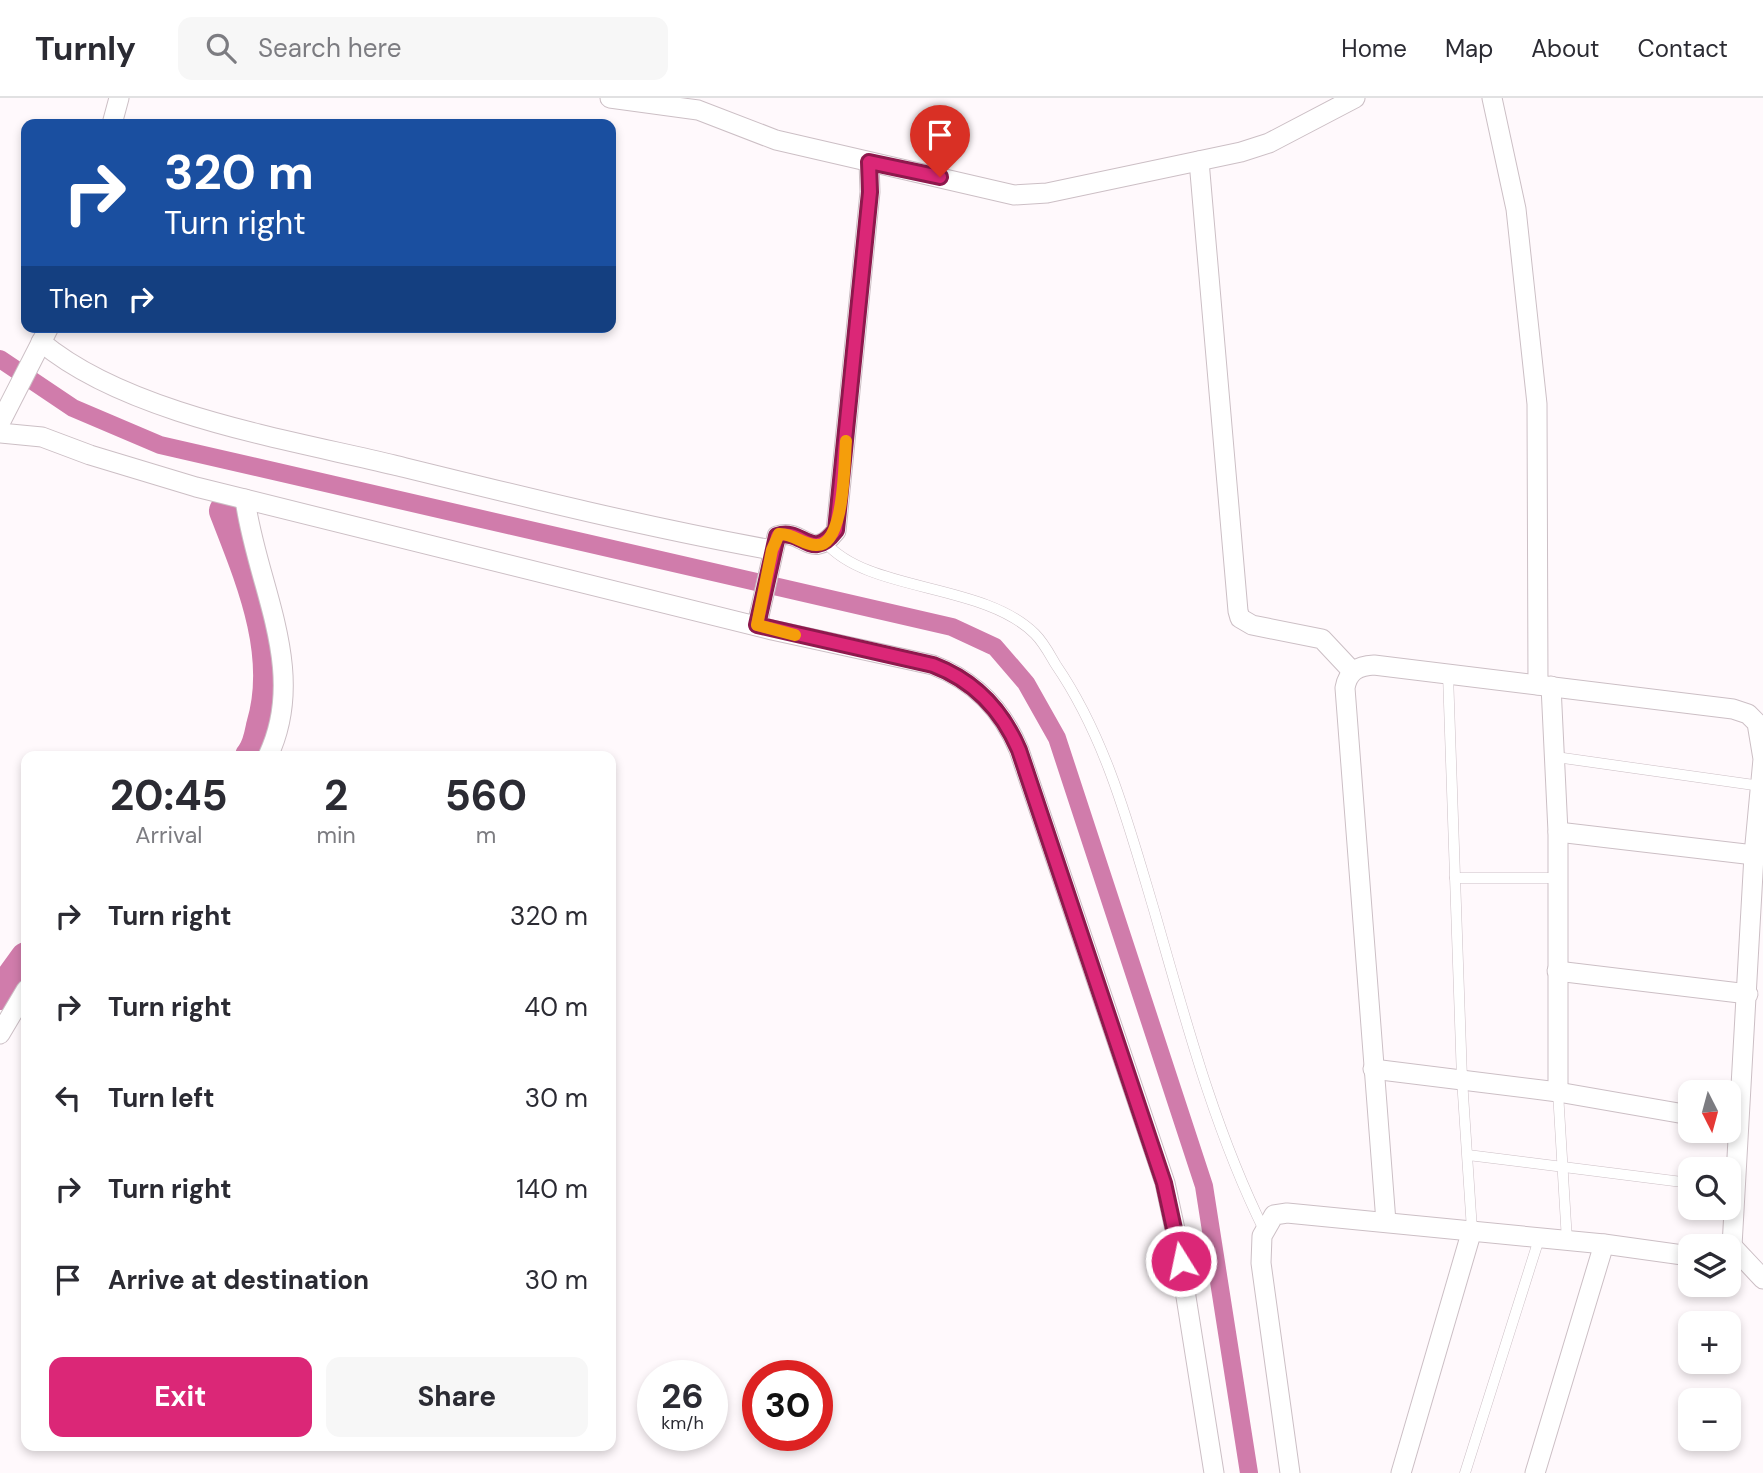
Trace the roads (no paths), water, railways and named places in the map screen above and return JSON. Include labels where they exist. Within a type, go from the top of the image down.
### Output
[{"type":"street","points":[[113,119],[119,98]]},
{"type":"street","points":[[610,98],[699,104],[776,139],[1014,195],[1060,190],[1199,161],[1269,143],[1355,98]]},
{"type":"street","points":[[1492,98],[1516,209],[1537,404],[1544,686],[1556,757],[1558,1092]]},
{"type":"street","points":[[1199,161],[1240,618],[1252,625],[1322,639],[1352,671]]},
{"type":"street","points":[[758,618],[779,534],[794,536],[812,545],[825,542],[836,530],[870,192],[869,162]]},
{"type":"street","points":[[4,415],[42,341],[76,370],[104,383],[232,426],[772,555]]},
{"type":"street","points":[[0,433],[42,437],[90,455],[245,499],[758,618],[947,670],[982,694],[1010,728],[1164,1183],[1176,1234],[1214,1473]]},
{"type":"street","points":[[245,499],[251,538],[272,604],[282,648],[282,710],[270,751]]},
{"type":"street","points":[[1386,1222],[1345,688],[1352,671],[1363,666],[1374,665],[1733,709],[1748,714],[1757,723],[1761,735],[1761,786],[1754,855],[1748,994],[1739,1080]]},
{"type":"street","points":[[1558,832],[1754,855]]},
{"type":"street","points":[[1557,971],[1748,994]]},
{"type":"street","points":[[0,1034],[21,998]]},
{"type":"street","points":[[1373,1069],[1558,1092],[1678,1113]]},
{"type":"street","points":[[1290,1473],[1261,1263],[1264,1230],[1274,1214],[1472,1230],[1678,1254]]},
{"type":"street","points":[[1401,1473],[1472,1230]]},
{"type":"street","points":[[1535,1473],[1604,1244]]},
{"type":"street","points":[[1741,1259],[1763,1279]]},
{"type":"lane","points":[[825,542],[837,556],[861,567],[999,609],[1035,634],[1078,697],[1124,807],[1198,1061],[1248,1198],[1264,1230]]},
{"type":"lane","points":[[1448,674],[1462,1079],[1472,1230]]},
{"type":"lane","points":[[1556,757],[1761,786]]},
{"type":"lane","points":[[1455,878],[1558,878]]},
{"type":"lane","points":[[1558,1092],[1567,1241]]},
{"type":"lane","points":[[1468,1156],[1678,1180]]},
{"type":"lane","points":[[1465,1473],[1539,1239]]},
{"type":"waterway","points":[[0,359],[73,408],[160,445],[952,627],[995,647],[1026,683],[1057,738],[1204,1186],[1249,1473]]},
{"type":"waterway","points":[[225,511],[254,589],[267,644],[268,699],[254,751]]},
{"type":"waterway","points":[[0,994],[21,965]]}]
